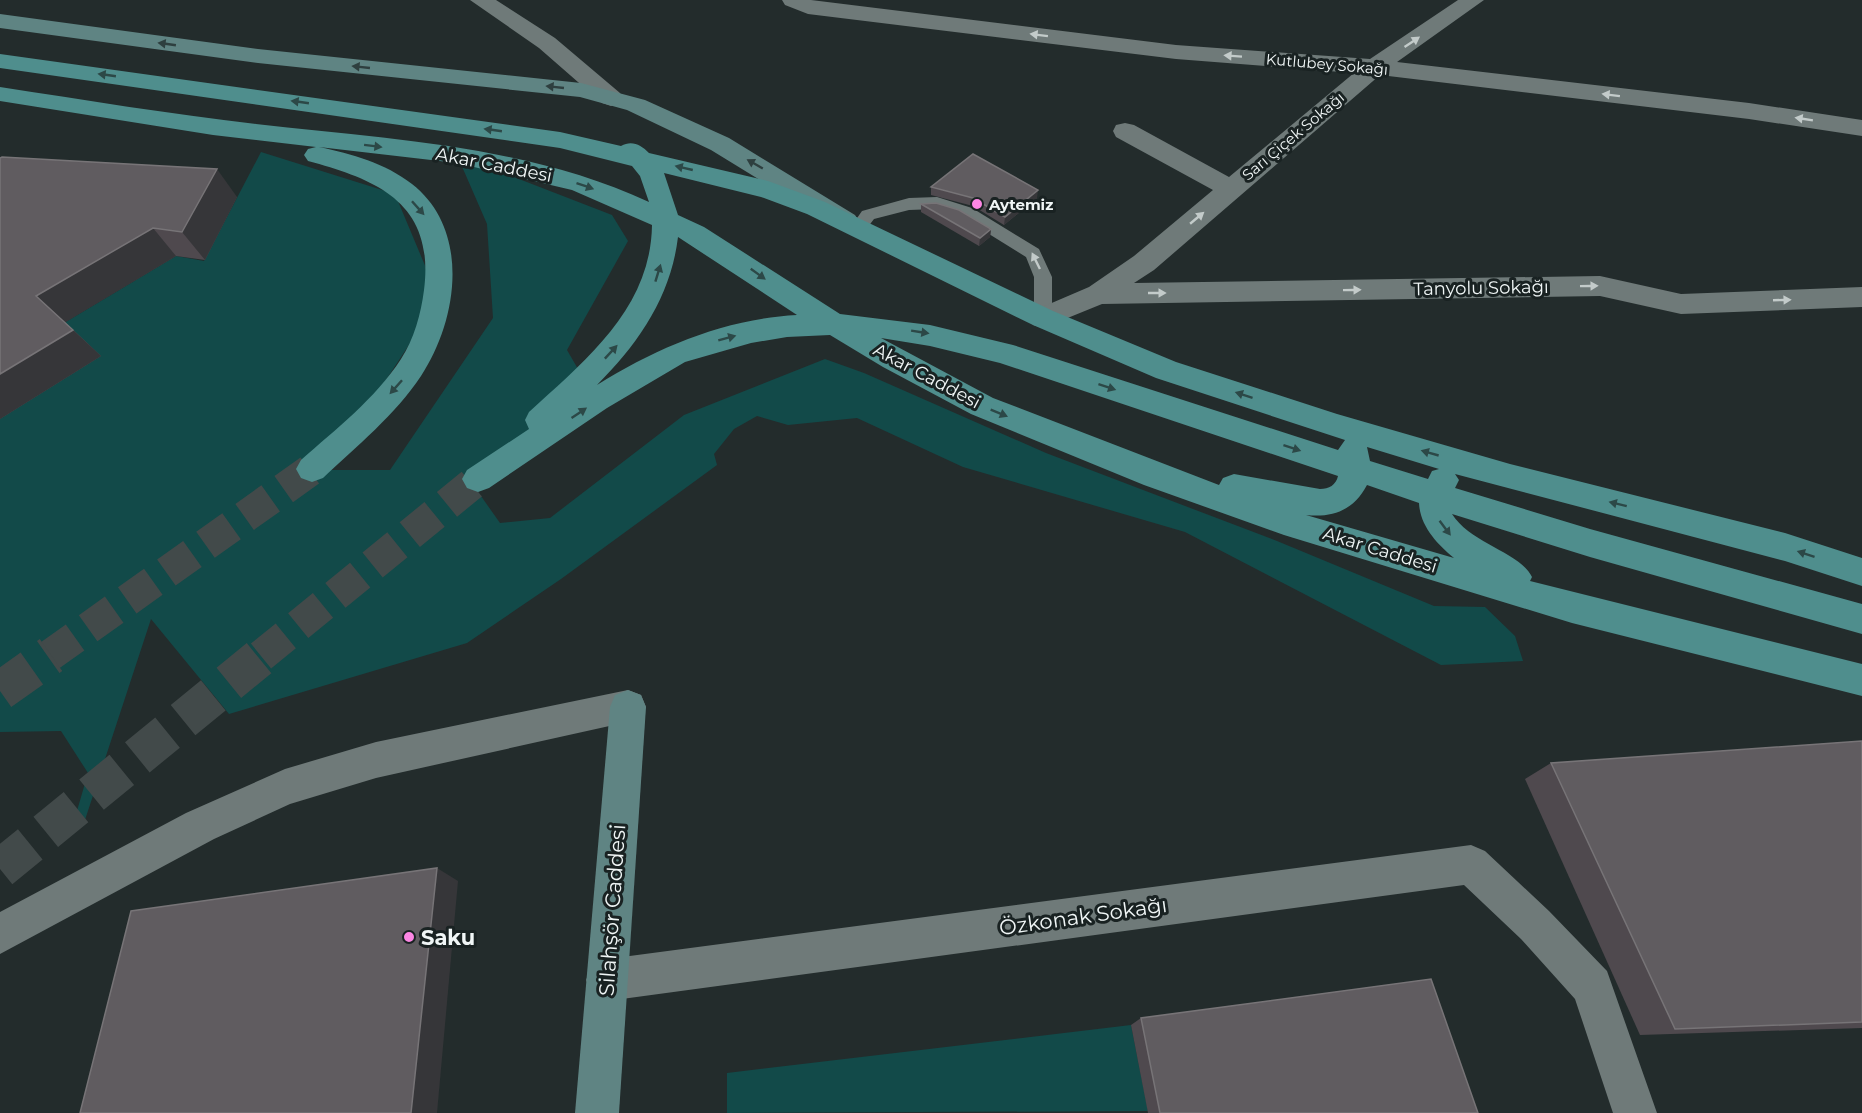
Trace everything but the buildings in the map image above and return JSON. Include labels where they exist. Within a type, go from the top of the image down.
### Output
[{"type":"main road","points":[[0,39],[528,114],[585,126],[616,140],[644,160],[666,211],[660,268],[648,302],[633,326],[612,351],[478,479],[605,395],[671,356],[776,326],[832,322],[928,333],[1003,353],[1590,543],[1862,619]]},
{"type":"main road","name":"Akar Caddesi","points":[[0,61],[560,140],[768,189],[858,228],[1043,318],[1166,370],[1337,426],[1510,477],[1785,547],[1862,572]]},
{"type":"main road","name":"Akar Caddesi","points":[[0,94],[170,120],[458,155],[578,183],[614,196],[695,234],[788,296],[893,360],[972,401],[1155,476],[1295,525],[1572,608],[1862,680]]},
{"type":"main road","points":[[0,105],[76,107]]},
{"type":"main road","points":[[170,120],[343,160],[379,175],[401,190],[425,216],[437,254],[439,299],[426,342],[401,382],[312,469]]},
{"type":"main road","points":[[1155,476],[1269,492],[1308,502],[1327,502],[1350,488],[1356,477],[1355,460],[1350,442],[1337,426]]},
{"type":"main road","points":[[1510,477],[1481,474],[1442,480],[1433,501],[1436,516],[1458,543],[1572,608]]},
{"type":"street","points":[[482,0],[547,43],[611,98]]},
{"type":"street","name":"Kutlubey Sokağı","points":[[794,0],[808,7],[1176,52],[1375,67],[1749,111],[1862,128]]},
{"type":"street","name":"Sarı Çiçek Sokağı","points":[[1043,318],[1099,294],[1144,263],[1375,67],[1473,0]]},
{"type":"street","name":"Akar Caddesi","points":[[0,21],[258,56],[581,90],[636,105],[720,144],[858,228]]},
{"type":"street","name":"Sarı Çiçek Sokağı","points":[[1125,131],[1231,189]]},
{"type":"street","name":"Tanyolu Sokağı","points":[[1099,294],[1600,286],[1681,304],[1862,297]]},
{"type":"street","name":"Silahşör Caddesi","points":[[0,934],[200,826],[285,787],[376,760],[628,707],[597,1113]]},
{"type":"street","name":"Özkonak Sokağı","points":[[607,980],[1471,865],[1535,925],[1592,986],[1635,1113]]},
{"type":"lane","points":[[858,228],[868,215],[909,204],[937,203],[966,212],[1033,253],[1043,277],[1043,318]]},
{"type":"shaded area","points":[[261,152],[395,194],[439,299],[327,470],[390,470],[493,318],[487,224],[457,155],[612,215],[628,241],[567,350],[578,369],[577,393],[476,489],[500,523],[550,518],[684,415],[825,359],[864,373],[1046,453],[1277,541],[1434,606],[1485,607],[1515,636],[1523,661],[1441,665],[1185,532],[963,467],[857,418],[788,425],[757,416],[734,429],[714,454],[717,465],[561,579],[467,643],[229,714],[151,619],[83,826],[72,828],[88,773],[61,731],[0,732],[0,419],[64,323],[176,256],[204,261]]},
{"type":"shaded area","points":[[1131,1025],[1148,1111],[727,1113],[727,1073]]},
{"type":"tunnel","points":[[49,656],[312,469]]},
{"type":"tunnel","points":[[261,656],[478,479]]},
{"type":"tunnel","points":[[0,691],[51,655]]},
{"type":"tunnel","points":[[0,869],[263,655]]},
{"type":"place","name":"Aytemiz","points":[[977,204]]},
{"type":"place","name":"Saku","points":[[409,937]]}]
